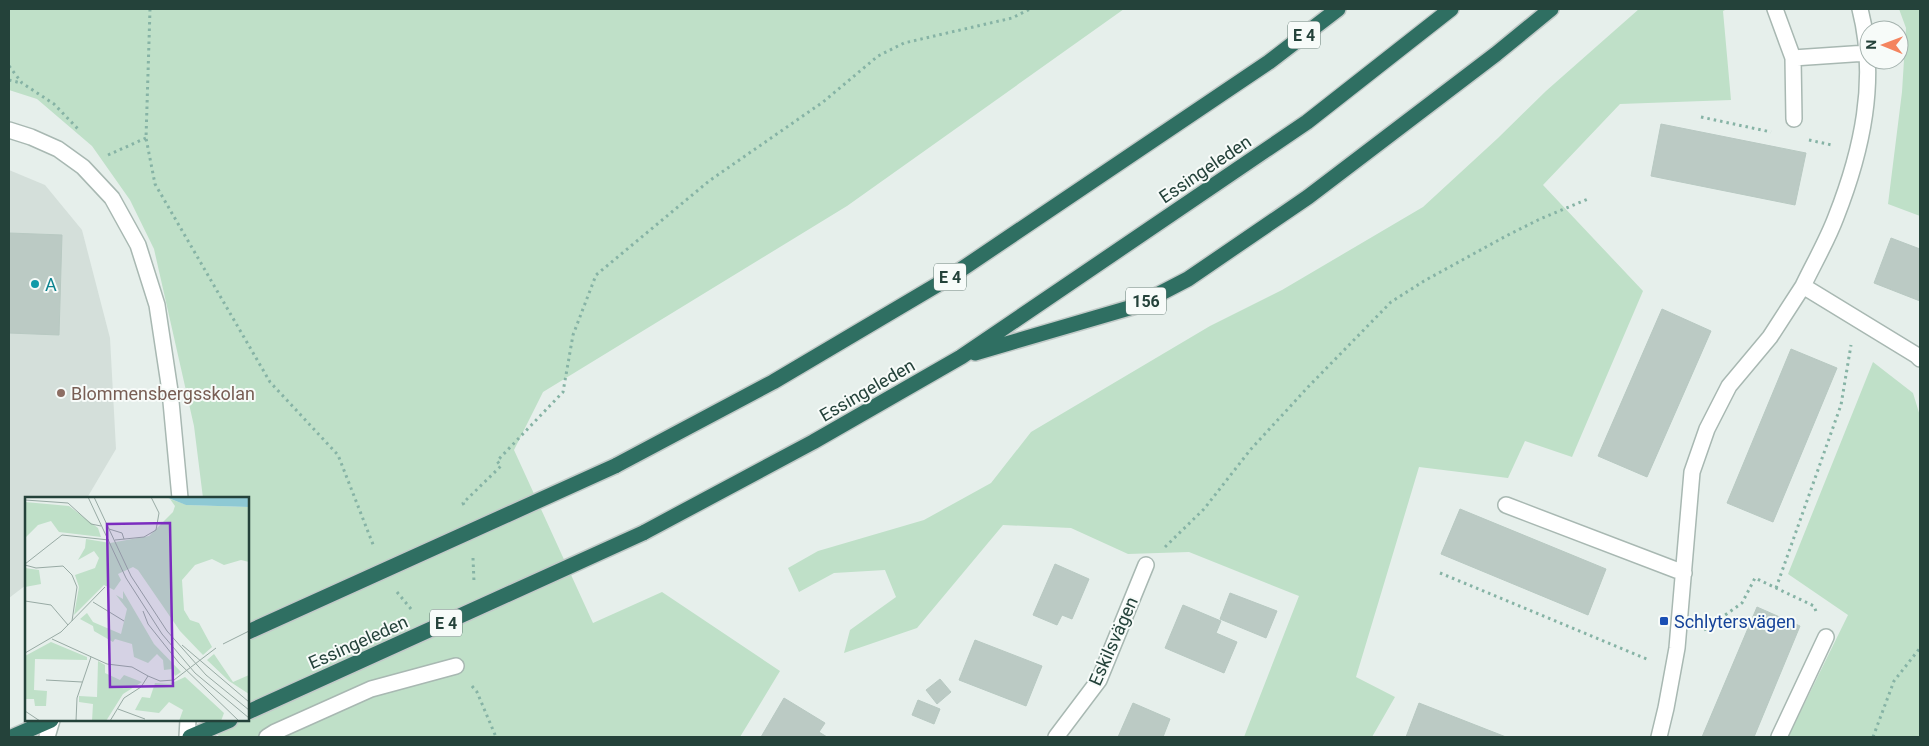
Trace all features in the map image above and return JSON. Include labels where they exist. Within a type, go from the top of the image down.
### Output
[{"type":"highway","points":[[1269,62],[1320,9]]},
{"type":"highway","name":"E 4","points":[[249,632],[615,466],[773,382],[947,279],[1269,62],[1338,9]]},
{"type":"highway","name":"Essingeleden","points":[[249,712],[643,533],[813,442],[961,357],[1308,122],[1451,9]]},
{"type":"highway","name":"156","points":[[961,357],[1136,306],[1188,279],[1308,197],[1496,54],[1551,9]]},
{"type":"highway","points":[[12,737],[50,721]]},
{"type":"highway","points":[[189,737],[228,721]]},
{"type":"street","points":[[1775,9],[1793,58],[1794,119]]},
{"type":"street","points":[[1793,58],[1859,54]]},
{"type":"street","points":[[1659,737],[1677,648],[1692,472],[1707,429],[1729,386],[1770,336],[1803,286],[1836,218],[1859,150],[1869,86],[1868,70]]},
{"type":"street","points":[[9,130],[58,150],[83,167],[112,198],[138,245],[156,305],[170,391],[180,497]]},
{"type":"street","points":[[1803,286],[1920,359]]},
{"type":"street","points":[[1506,505],[1684,573]]},
{"type":"street","name":"Eskilsvägen","points":[[1056,737],[1099,680],[1146,565]]},
{"type":"street","points":[[1779,737],[1826,637]]},
{"type":"street","points":[[267,737],[327,711],[371,689],[456,666]]},
{"type":"street","points":[[47,737],[52,721]]},
{"type":"street","points":[[188,721],[189,737]]},
{"type":"path","points":[[150,9],[146,138],[154,184],[270,382],[338,456],[374,549]]},
{"type":"path","points":[[463,503],[501,466],[496,461],[562,392],[573,335],[596,275],[709,181],[823,102],[878,56],[904,43],[1012,18],[1030,9]]},
{"type":"path","points":[[9,66],[22,83],[54,104],[80,130]]},
{"type":"path","points":[[9,80],[22,83]]},
{"type":"path","points":[[83,167],[146,138]]},
{"type":"path","points":[[1146,565],[1204,509],[1251,449],[1309,386],[1392,302],[1424,281],[1506,236],[1540,219],[1588,199]]},
{"type":"path","points":[[1776,588],[1841,405],[1849,350],[1860,320]]},
{"type":"path","points":[[1440,573],[1674,670]]},
{"type":"path","points":[[1677,648],[1742,604],[1755,578],[1814,606],[1826,637]]},
{"type":"path","points":[[397,592],[415,614]]},
{"type":"path","points":[[1873,737],[1894,681],[1920,648]]},
{"type":"path","points":[[456,666],[477,692],[496,737]]},
{"type":"shaded area","name":"Blommensbergsskolan","points":[[9,170],[45,185],[82,230],[110,338],[116,449],[88,497],[25,497],[25,586],[9,598]]},
{"type":"green space","points":[[9,9],[1124,9],[847,206],[543,392],[514,450],[593,623],[662,592],[780,671],[740,737],[218,737],[221,721],[249,721],[249,497],[203,497],[194,426],[154,249],[130,200],[92,146],[37,99],[9,90]]},
{"type":"green space","points":[[1639,9],[1727,9],[1723,11],[1731,100],[1620,104],[1543,185],[1643,291],[1572,457],[1525,441],[1508,478],[1419,467],[1356,677],[1395,697],[1372,737],[1244,737],[1299,596],[1189,552],[1128,554],[1071,528],[1003,525],[917,628],[844,653],[850,630],[896,597],[885,570],[834,573],[799,592],[788,568],[818,551],[924,520],[991,483],[1031,432],[1210,326],[1282,290],[1423,207],[1546,91]]},
{"type":"green space","points":[[1899,9],[1920,9],[1920,216],[1888,204],[1903,70],[1909,70],[1909,20],[1903,20]]},
{"type":"green space","points":[[1873,362],[1913,393],[1920,416],[1920,737],[1788,737],[1848,615],[1788,574]]},
{"type":"building","points":[[1661,124],[1806,153],[1795,205],[1651,176]]},
{"type":"building","name":"A","points":[[9,233],[62,235],[59,335],[9,333]]},
{"type":"building","points":[[1891,238],[1920,249],[1920,301],[1874,283]]},
{"type":"building","points":[[1662,309],[1711,331],[1647,477],[1598,456]]},
{"type":"building","points":[[1791,349],[1837,368],[1773,522],[1727,503]]},
{"type":"building","points":[[1460,509],[1606,569],[1588,615],[1441,554]]},
{"type":"building","points":[[1055,564],[1089,579],[1072,619],[1062,615],[1057,625],[1033,615]]},
{"type":"building","points":[[1230,593],[1277,611],[1266,638],[1220,619]]},
{"type":"building","points":[[1183,605],[1221,621],[1216,633],[1237,642],[1224,673],[1165,648]]},
{"type":"building","points":[[1757,607],[1800,626],[1754,737],[1702,737]]},
{"type":"building","points":[[975,640],[1042,666],[1026,706],[959,680]]},
{"type":"building","points":[[940,679],[951,692],[937,704],[926,690]]},
{"type":"building","points":[[784,698],[825,723],[819,732],[827,737],[761,737]]},
{"type":"building","points":[[918,700],[940,709],[934,724],[912,715]]},
{"type":"building","points":[[1133,703],[1170,719],[1163,737],[1118,737]]},
{"type":"building","points":[[1419,703],[1506,737],[1406,737]]},
{"type":"place","name":"A","points":[[35,284]]},
{"type":"place","name":"Blommensbergsskolan","points":[[61,393]]},
{"type":"place","name":"Schlytersvägen","points":[[1664,621]]}]
